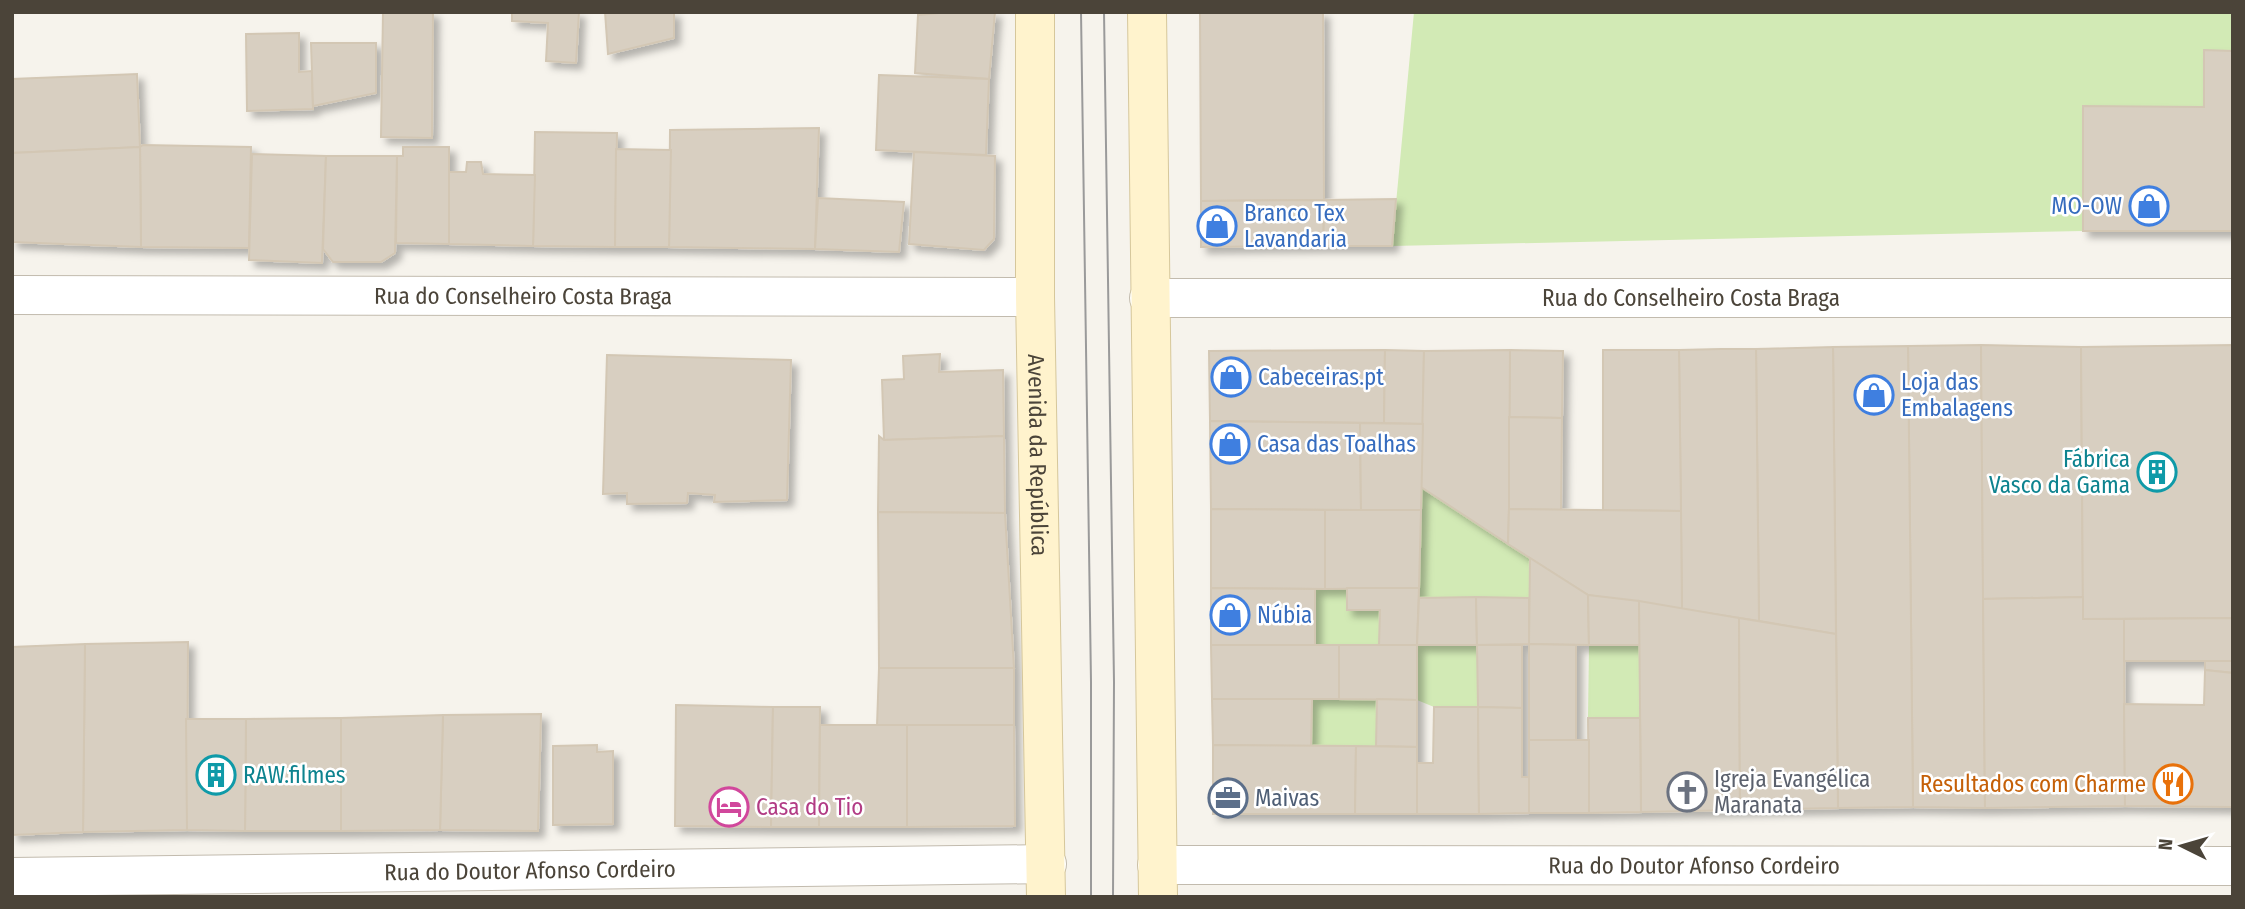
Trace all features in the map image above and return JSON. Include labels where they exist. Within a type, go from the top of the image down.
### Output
[{"type":"main road","name":"Avenida da República","points":[[1035,12],[1035,297],[1046,880]]},
{"type":"main road","points":[[1147,12],[1158,881]]},
{"type":"street","name":"Rua do Conselheiro Costa Braga","points":[[12,295],[1035,297]]},
{"type":"street","name":"Rua do Conselheiro Costa Braga","points":[[1149,298],[2233,298]]},
{"type":"street","name":"Rua do Doutor Afonso Cordeiro","points":[[1158,881],[2233,866]]},
{"type":"street","name":"Rua do Doutor Afonso Cordeiro","points":[[12,877],[1046,880]]},
{"type":"green space","points":[[1414,12],[2233,12],[2233,51],[2204,51],[2204,107],[2083,106],[2083,231],[1392,246]]},
{"type":"green space","points":[[1421,487],[1530,558],[1529,598],[1419,598]]},
{"type":"green space","points":[[1347,588],[1347,610],[1380,610],[1379,645],[1315,645],[1315,589]]},
{"type":"green space","points":[[1417,645],[1477,645],[1478,707],[1434,707],[1417,700]]},
{"type":"green space","points":[[1589,645],[1640,645],[1640,718],[1588,718]]},
{"type":"green space","points":[[1312,699],[1377,699],[1376,746],[1311,746]]},
{"type":"building","points":[[383,12],[433,12],[432,138],[381,137]]},
{"type":"building","points":[[512,12],[579,12],[576,63],[546,61],[548,23],[512,21]]},
{"type":"building","points":[[605,12],[674,12],[674,38],[608,54]]},
{"type":"building","points":[[995,12],[989,79],[915,73],[918,15]]},
{"type":"building","points":[[1200,12],[1323,12],[1324,200],[1201,201]]},
{"type":"building","points":[[299,33],[299,72],[312,71],[313,109],[247,111],[246,34]]},
{"type":"building","points":[[311,43],[376,43],[376,93],[313,106]]},
{"type":"building","points":[[2204,50],[2233,51],[2233,231],[2083,231],[2083,106],[2204,107]]},
{"type":"building","points":[[137,74],[140,147],[12,153],[12,79]]},
{"type":"building","points":[[879,75],[989,79],[986,155],[876,150]]},
{"type":"building","points":[[819,128],[815,249],[669,247],[670,130]]},
{"type":"building","points":[[535,132],[617,133],[615,247],[533,246]]},
{"type":"building","points":[[140,147],[251,147],[249,248],[141,247]]},
{"type":"building","points":[[140,147],[141,247],[12,242],[12,153]]},
{"type":"building","points":[[403,147],[449,147],[449,244],[396,243],[397,156],[403,156]]},
{"type":"building","points":[[616,149],[671,150],[669,247],[615,247]]},
{"type":"building","points":[[914,152],[995,156],[994,239],[984,250],[909,244]]},
{"type":"building","points":[[252,154],[326,156],[322,263],[249,260]]},
{"type":"building","points":[[326,156],[397,156],[395,253],[381,262],[333,262],[323,249]]},
{"type":"building","points":[[467,162],[481,162],[483,174],[535,175],[533,246],[449,244],[449,172],[466,172]]},
{"type":"building","points":[[818,198],[904,202],[899,252],[815,249]]},
{"type":"building","points":[[1396,199],[1392,246],[1323,246],[1324,200]]},
{"type":"building","points":[[1324,200],[1323,246],[1201,247],[1201,201]]},
{"type":"building","points":[[1981,345],[1985,808],[1913,807],[1908,346]]},
{"type":"building","points":[[1981,345],[2081,347],[2083,597],[1983,599]]},
{"type":"building","name":"Fábrica Vasco da Gama","points":[[2233,345],[2233,618],[2083,619],[2081,347]]},
{"type":"building","points":[[1908,346],[1913,807],[1838,808],[1833,347]]},
{"type":"building","points":[[1833,347],[1836,634],[1759,621],[1756,349]]},
{"type":"building","points":[[1756,349],[1759,621],[1682,609],[1679,350]]},
{"type":"building","points":[[1385,350],[1384,423],[1210,421],[1209,351]]},
{"type":"building","points":[[1385,350],[1424,351],[1423,424],[1384,423]]},
{"type":"building","points":[[1510,350],[1563,351],[1562,418],[1509,417]]},
{"type":"building","points":[[1510,350],[1508,544],[1421,487],[1424,351]]},
{"type":"building","points":[[1603,350],[1679,350],[1681,511],[1603,510]]},
{"type":"building","points":[[940,354],[939,372],[1003,370],[1004,436],[884,440],[882,380],[904,379],[903,356]]},
{"type":"building","points":[[607,355],[791,360],[787,500],[714,502],[715,495],[688,493],[687,503],[627,504],[627,493],[603,494]]},
{"type":"building","points":[[1509,417],[1562,418],[1561,510],[1509,509]]},
{"type":"building","points":[[1210,421],[1360,423],[1361,510],[1211,509]]},
{"type":"building","points":[[1360,423],[1423,424],[1421,510],[1361,510]]},
{"type":"building","points":[[879,436],[884,440],[1004,436],[1005,513],[878,512]]},
{"type":"building","points":[[1211,509],[1325,510],[1325,589],[1211,588]]},
{"type":"building","points":[[1509,509],[1681,511],[1682,609],[1588,595],[1508,544]]},
{"type":"building","points":[[1325,510],[1421,510],[1419,588],[1325,589]]},
{"type":"building","points":[[878,512],[1005,513],[1014,668],[879,668]]},
{"type":"building","points":[[1530,558],[1588,595],[1589,645],[1529,644]]},
{"type":"building","points":[[1211,588],[1315,589],[1315,645],[1211,645]]},
{"type":"building","points":[[1347,588],[1419,588],[1417,645],[1379,645],[1380,610],[1347,610]]},
{"type":"building","points":[[1588,595],[1639,601],[1640,645],[1589,645]]},
{"type":"building","points":[[1476,597],[1477,645],[1417,645],[1419,598]]},
{"type":"building","points":[[1476,597],[1529,598],[1529,644],[1477,645]]},
{"type":"building","points":[[2083,597],[2083,619],[2124,619],[2125,806],[1985,808],[1983,599]]},
{"type":"building","points":[[1639,601],[1739,618],[1740,810],[1641,812]]},
{"type":"building","points":[[1739,618],[1836,634],[1838,808],[1740,810]]},
{"type":"building","points":[[2233,618],[2233,661],[2124,661],[2124,619]]},
{"type":"building","points":[[188,642],[187,830],[83,832],[85,644]]},
{"type":"building","points":[[85,644],[83,832],[12,835],[12,647]]},
{"type":"building","points":[[1529,644],[1576,645],[1576,740],[1529,740]]},
{"type":"building","points":[[1211,645],[1339,645],[1339,699],[1212,699]]},
{"type":"building","points":[[1339,645],[1417,645],[1417,700],[1339,699]]},
{"type":"building","points":[[1477,645],[1522,645],[1522,708],[1478,707]]},
{"type":"building","points":[[2205,661],[2233,661],[2233,673],[2205,670]]},
{"type":"building","points":[[879,668],[1014,668],[1014,725],[877,726]]},
{"type":"building","points":[[2205,670],[2233,673],[2233,807],[2125,806],[2124,704],[2204,705]]},
{"type":"building","points":[[1212,699],[1312,699],[1311,746],[1213,745]]},
{"type":"building","points":[[1377,699],[1417,700],[1417,747],[1376,746]]},
{"type":"building","points":[[676,705],[773,707],[771,827],[675,826]]},
{"type":"building","points":[[773,707],[820,707],[819,827],[771,827]]},
{"type":"building","points":[[1434,707],[1478,707],[1479,814],[1417,814],[1416,763],[1433,763]]},
{"type":"building","points":[[1478,707],[1522,708],[1522,777],[1529,777],[1529,813],[1479,814]]},
{"type":"building","points":[[541,714],[538,831],[440,830],[443,715]]},
{"type":"building","points":[[443,715],[440,830],[341,831],[341,718]]},
{"type":"building","points":[[341,718],[341,831],[245,831],[246,719]]},
{"type":"building","points":[[1588,718],[1640,718],[1641,812],[1589,813]]},
{"type":"building","name":"RAW.filmes","points":[[186,719],[246,719],[245,831],[187,830]]},
{"type":"building","points":[[820,725],[907,725],[907,827],[819,827]]},
{"type":"building","points":[[907,725],[1014,725],[1015,826],[907,827]]},
{"type":"building","points":[[1529,740],[1589,740],[1589,813],[1529,813]]},
{"type":"building","points":[[597,745],[597,752],[613,751],[613,824],[553,825],[553,746]]},
{"type":"building","points":[[1213,745],[1356,746],[1355,814],[1213,814]]},
{"type":"building","points":[[1356,746],[1417,747],[1417,814],[1355,814]]},
{"type":"tram line","points":[[1081,12],[1091,682],[1091,897]]},
{"type":"tram line","points":[[1104,12],[1114,682],[1113,897]]},
{"type":"place","name":"MO-OW","points":[[2149,206]]},
{"type":"place","name":"Branco Tex Lavandaria","points":[[1217,226]]},
{"type":"place","name":"Cabeceiras.pt","points":[[1231,377]]},
{"type":"place","name":"Loja das Embalagens","points":[[1874,395]]},
{"type":"place","name":"Casa das Toalhas","points":[[1230,444]]},
{"type":"place","name":"Fábrica Vasco da Gama","points":[[2157,472]]},
{"type":"place","name":"Núbia","points":[[1230,615]]},
{"type":"place","name":"RAW.filmes","points":[[216,775]]},
{"type":"place","name":"Resultados com Charme","points":[[2173,784]]},
{"type":"place","name":"Igreja Evangélica Maranata","points":[[1687,792]]},
{"type":"place","name":"Maivas","points":[[1228,798]]},
{"type":"place","name":"Casa do Tio","points":[[729,807]]}]
